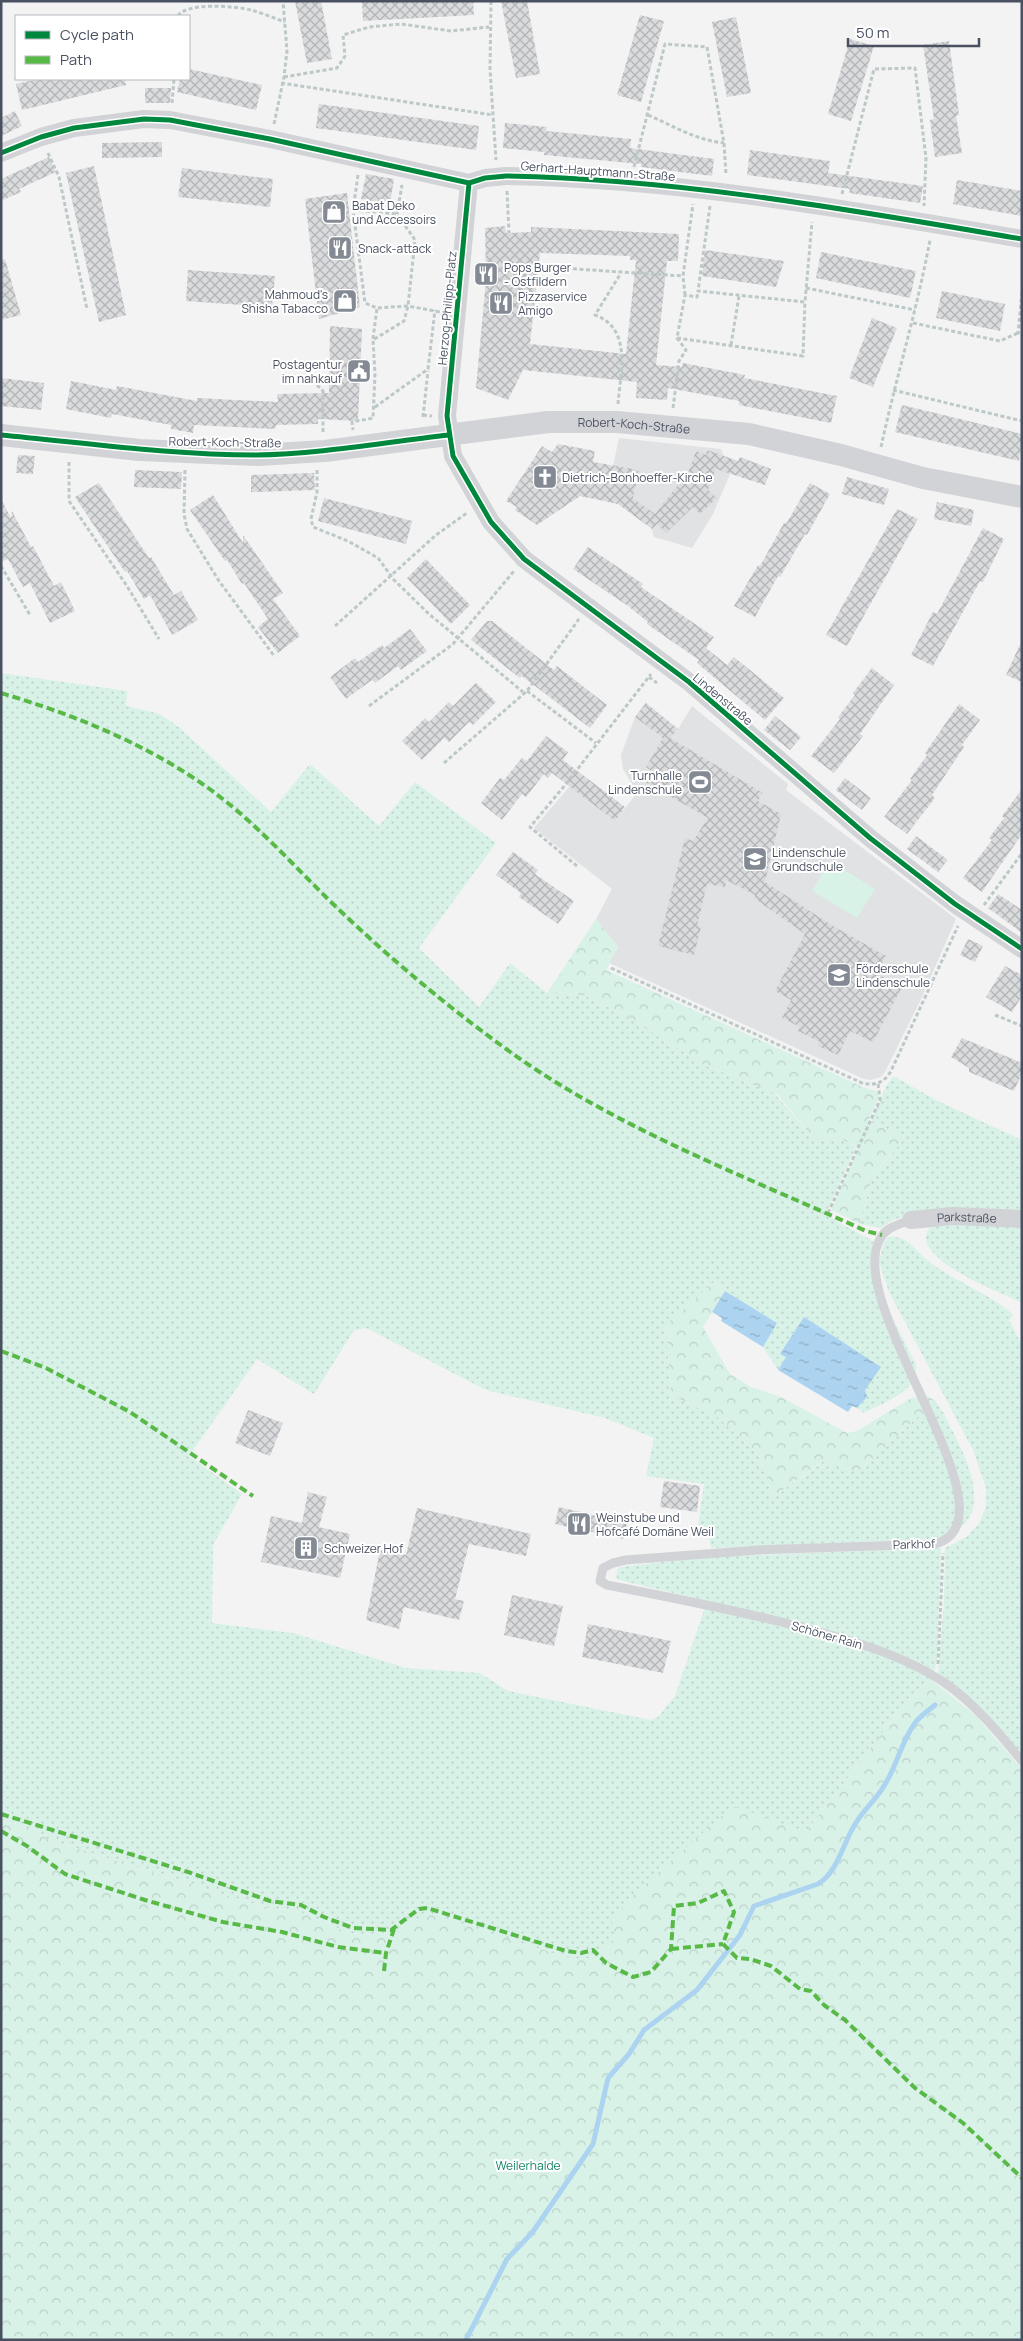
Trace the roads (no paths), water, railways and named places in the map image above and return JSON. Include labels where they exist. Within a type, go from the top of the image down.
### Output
[{"type":"street","name":"Gerhart-Hauptmann-Straße","points":[[1,154],[41,137],[92,125],[144,119],[170,120],[270,139],[469,183],[501,176],[632,182],[711,191],[927,222],[1022,239]]},
{"type":"street","name":"Herzog-Philipp-Platz","points":[[449,435],[448,406],[469,183]]},
{"type":"street","name":"Robert-Koch-Straße","points":[[1,434],[186,453],[258,455],[320,451],[560,421],[617,422],[749,434],[923,478],[1022,497]]},
{"type":"street","name":"Lindenstraße","points":[[449,435],[453,456],[479,504],[502,536],[524,559],[712,701],[870,838],[971,915],[1022,950]]},
{"type":"street","name":"Parkstraße","points":[[912,1220],[942,1216],[1022,1218]]},
{"type":"lane","points":[[905,1335],[880,1280],[875,1256],[878,1243],[884,1233],[895,1226],[912,1220]]},
{"type":"lane","name":"Parkhof","points":[[600,1578],[603,1568],[613,1563],[660,1557],[783,1548],[943,1543],[967,1530]]},
{"type":"lane","name":"Schöner Rain","points":[[600,1578],[602,1583],[607,1585],[673,1597],[788,1624],[850,1641],[893,1657],[936,1677],[958,1693],[981,1714],[1022,1761]]},
{"type":"water","points":[[725,1291],[777,1323],[763,1347],[721,1321],[722,1318],[712,1312]]},
{"type":"water","points":[[804,1317],[881,1367],[865,1390],[867,1397],[857,1408],[852,1406],[848,1412],[778,1370],[786,1357],[780,1354]]},
{"type":"waterway","points":[[466,2340],[507,2259],[532,2233],[593,2144],[608,2078],[629,2054],[644,2030],[697,1990],[740,1935],[754,1906],[818,1884],[825,1879],[835,1866],[857,1821],[881,1791],[910,1730],[919,1718],[935,1705]]},
{"type":"place","name":"Babat Deko und Accessoirs","points":[[334,212]]},
{"type":"place","name":"Snack-attack","points":[[340,248]]},
{"type":"place","name":"Pops Burger - Ostfildern","points":[[486,274]]},
{"type":"place","name":"Mahmoud's Shisha Tabacco","points":[[345,301]]},
{"type":"place","name":"Pizzaservice Amigo","points":[[501,303]]},
{"type":"place","name":"Postagentur im nahkauf","points":[[359,371]]},
{"type":"place","name":"Dietrich-Bonhoeffer-Kirche","points":[[545,477]]},
{"type":"place","name":"Turnhalle Lindenschule","points":[[700,782]]},
{"type":"place","name":"Lindenschule Grundschule","points":[[755,859]]},
{"type":"place","name":"Förderschule Lindenschule","points":[[839,975]]},
{"type":"place","name":"Weinstube und Hofcafé Domäne Weil","points":[[579,1524]]},
{"type":"place","name":"Schweizer Hof","points":[[306,1548]]},
{"type":"park label","name":"Weilerhalde","points":[[528,2165]]}]
